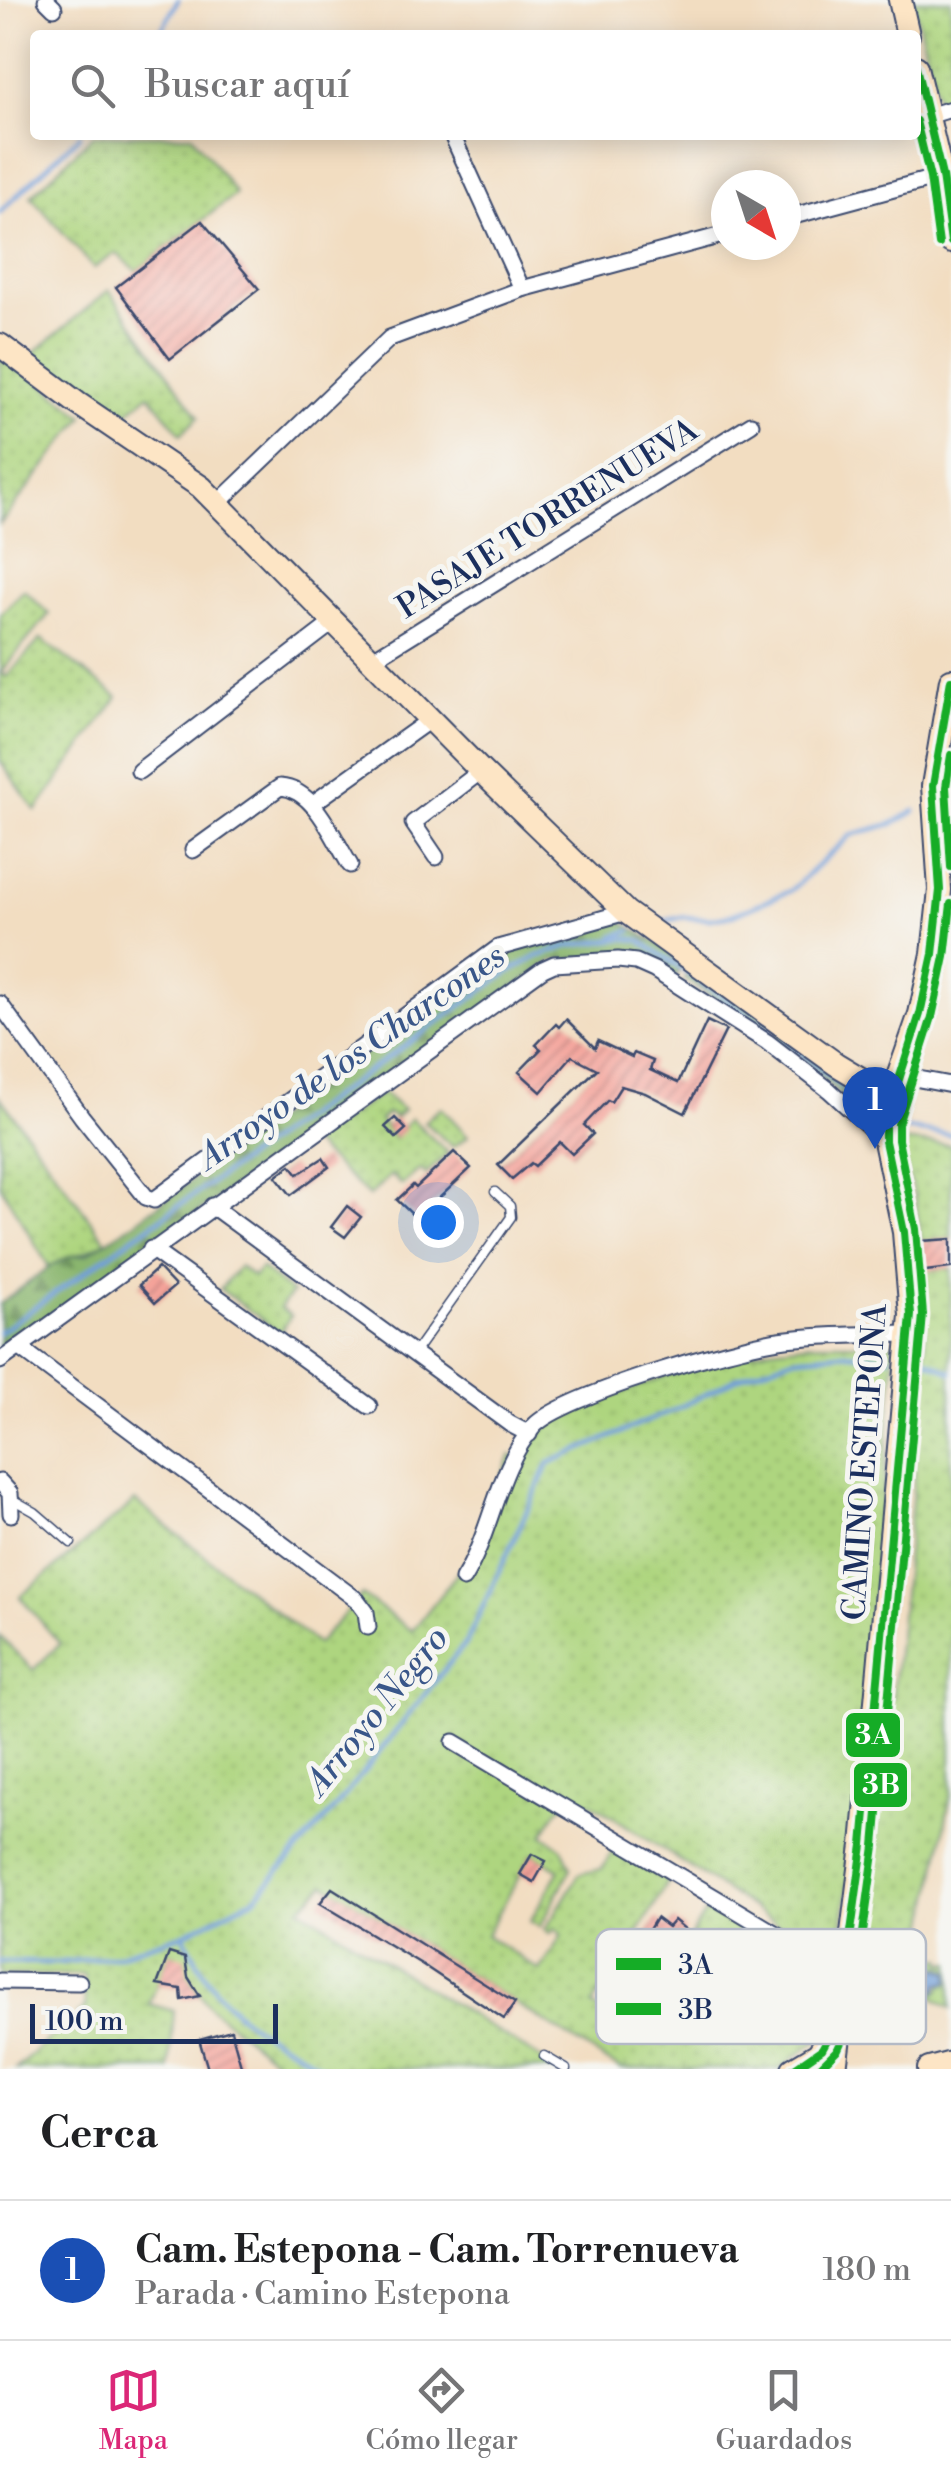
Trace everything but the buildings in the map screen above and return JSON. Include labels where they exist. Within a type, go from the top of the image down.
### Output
[{"type":"main road","points":[[900,0],[907,30]]},
{"type":"main road","points":[[921,88],[942,176],[951,242]]},
{"type":"main road","points":[[0,344],[201,487],[480,771],[684,971],[774,1031],[836,1064],[889,1112],[920,1014],[945,891],[934,786],[951,680]]},
{"type":"main road","name":"CAMINO ESTEPONA","points":[[852,1929],[864,1845],[911,1315],[889,1112]]},
{"type":"main road","points":[[797,2067],[824,2044]]},
{"type":"main road","name":"CAMINO ESTEPONA","points":[[831,2069],[835,2044]]},
{"type":"main road","points":[[929,2069],[951,2064]]},
{"type":"main road","points":[[797,2067],[819,2065],[831,2069]]},
{"type":"street","points":[[928,116],[951,108]]},
{"type":"street","points":[[454,140],[522,289]]},
{"type":"street","points":[[801,214],[942,176]]},
{"type":"street","points":[[218,503],[390,338],[522,289],[711,238]]},
{"type":"street","name":"PASAJE TORRENUEVA","points":[[373,659],[750,424]]},
{"type":"street","points":[[139,770],[335,621]]},
{"type":"street","points":[[312,804],[431,719]]},
{"type":"street","points":[[436,858],[413,823],[480,771]]},
{"type":"street","points":[[193,850],[280,788],[294,788],[312,804],[350,864]]},
{"type":"street","points":[[0,1004],[92,1130],[146,1197],[154,1200],[498,948],[626,912]]},
{"type":"street","points":[[0,1361],[548,966],[632,961],[684,971]]},
{"type":"street","points":[[774,1031],[829,1090],[889,1112],[951,1084]]},
{"type":"street","points":[[212,1206],[529,1434]]},
{"type":"street","points":[[151,1249],[370,1406]]},
{"type":"street","points":[[463,1579],[480,1547],[517,1451],[540,1421],[577,1402],[778,1340],[910,1334]]},
{"type":"street","points":[[19,1347],[351,1596],[366,1612],[368,1627]]},
{"type":"street","points":[[0,1482],[12,1507]]},
{"type":"street","points":[[454,1742],[768,1929]]},
{"type":"street","points":[[0,1981],[79,1982]]},
{"type":"lane","points":[[415,1352],[511,1217],[510,1206],[496,1192]]},
{"type":"lane","points":[[12,1507],[35,1512],[71,1543]]},
{"type":"lane","points":[[544,2056],[566,2069]]},
{"type":"green space","points":[[913,0],[951,0],[951,103],[939,107],[921,30]]},
{"type":"green space","points":[[88,140],[196,140],[236,194],[137,271],[116,253],[94,268],[31,196]]},
{"type":"green space","points":[[109,290],[199,417],[181,434],[149,394],[116,422],[30,356]]},
{"type":"green space","points":[[0,351],[84,416],[0,524]]},
{"type":"green space","points":[[24,590],[49,614],[1,672],[6,677],[41,639],[118,697],[36,811],[0,761],[0,614]]},
{"type":"green space","points":[[621,921],[686,961],[674,978],[640,956],[553,960],[0,1353],[0,1304],[49,1267],[70,1256],[86,1254],[128,1227],[499,955]]},
{"type":"green space","points":[[692,967],[773,1023],[766,1033],[684,979]]},
{"type":"green space","points":[[782,1028],[862,1090],[872,1103],[873,1125],[802,1059],[774,1039]]},
{"type":"green space","points":[[383,1093],[403,1110],[395,1118],[388,1113],[380,1120],[395,1138],[411,1118],[448,1153],[426,1174],[420,1169],[402,1185],[391,1175],[369,1196],[310,1142]]},
{"type":"green space","points":[[0,1097],[106,1241],[49,1267],[0,1185]]},
{"type":"green space","points":[[441,1107],[468,1136],[453,1147],[424,1122]]},
{"type":"green space","points":[[898,1141],[951,1145],[951,1239],[921,1241],[915,1199]]},
{"type":"green space","points":[[239,1266],[253,1277],[261,1268],[292,1293],[280,1308],[291,1316],[280,1333],[220,1289]]},
{"type":"green space","points":[[951,1268],[951,1793],[926,1929],[864,1929],[913,1490],[919,1373],[925,1359],[925,1271]]},
{"type":"green space","points":[[812,1343],[892,1343],[894,1364],[850,1873],[842,1929],[785,1929],[592,1803],[581,1802],[560,1807],[543,1835],[562,1848],[571,1868],[540,1927],[530,1921],[560,1870],[532,1854],[486,1935],[540,1971],[562,1935],[555,1928],[550,1934],[545,1930],[579,1874],[602,1869],[614,1849],[669,1881],[640,1929],[596,1929],[596,2000],[592,2006],[596,2008],[596,2044],[813,2044],[779,2069],[620,2069],[325,1884],[300,1908],[557,2069],[286,2069],[211,2009],[170,1953],[149,2004],[174,2011],[169,2069],[16,2069],[69,2020],[75,2027],[82,2021],[77,2014],[85,2008],[84,1975],[0,1975],[0,1636],[33,1670],[60,1644],[20,1597],[135,1501],[317,1644],[362,1595],[412,1631],[469,1558],[511,1455],[521,1460],[543,1431],[564,1414],[687,1368],[771,1348]]},
{"type":"green space","points":[[712,1901],[758,1929],[695,1929]]},
{"type":"green space","points":[[943,1958],[944,1963],[951,1962],[951,1971],[926,1964],[926,1960]]},
{"type":"green space","points":[[951,1972],[951,2008],[926,1992],[926,1985],[932,1992],[939,1991],[942,1984],[948,1984]]},
{"type":"water","points":[[926,1965],[949,1972],[948,1982],[938,1984],[936,1991],[926,1980]]},
{"type":"waterway","points":[[162,30],[178,0]]},
{"type":"waterway","points":[[0,212],[75,140]]},
{"type":"waterway","points":[[657,923],[682,917],[710,919],[732,915],[790,891],[851,835],[892,824],[915,811]]},
{"type":"waterway","points":[[614,936],[631,931]]},
{"type":"waterway","name":"Arroyo de los Charcones","points":[[0,1332],[509,972],[536,957],[569,946],[624,938],[639,940],[772,1031]]},
{"type":"waterway","name":"Arroyo de los Charcones","points":[[785,1040],[881,1118]]},
{"type":"waterway","name":"Arroyo de los Charcones","points":[[891,1123],[899,1128],[951,1135]]},
{"type":"waterway","name":"Arroyo Negro","points":[[0,1962],[57,1963],[115,1956],[183,1934],[255,1898],[336,1807],[467,1641],[549,1463],[674,1410],[739,1377],[796,1357],[843,1353],[889,1357]]},
{"type":"waterway","points":[[925,1359],[951,1372]]},
{"type":"waterway","points":[[183,1934],[206,1977],[237,2013],[324,2069]]},
{"type":"transit line","name":"3A","points":[[921,88],[942,176],[951,242]]},
{"type":"transit line","name":"3B","points":[[921,140],[939,244]]},
{"type":"transit line","name":"3A","points":[[851,1929],[863,1845],[911,1315],[904,1232],[885,1141],[885,1123],[920,1014],[933,954],[940,890],[933,786],[951,680]]},
{"type":"transit line","name":"3B","points":[[951,755],[946,787],[951,867]]},
{"type":"transit line","name":"3B","points":[[864,1929],[875,1846],[923,1315],[916,1229],[898,1124],[932,1017],[951,904]]},
{"type":"transit line","name":"3A","points":[[793,2069],[825,2044]]},
{"type":"transit line","name":"3B","points":[[818,2069],[840,2044]]},
{"type":"place","name":"Cam. Estepona - Cam. Torrenueva","points":[[875,1149]]}]
